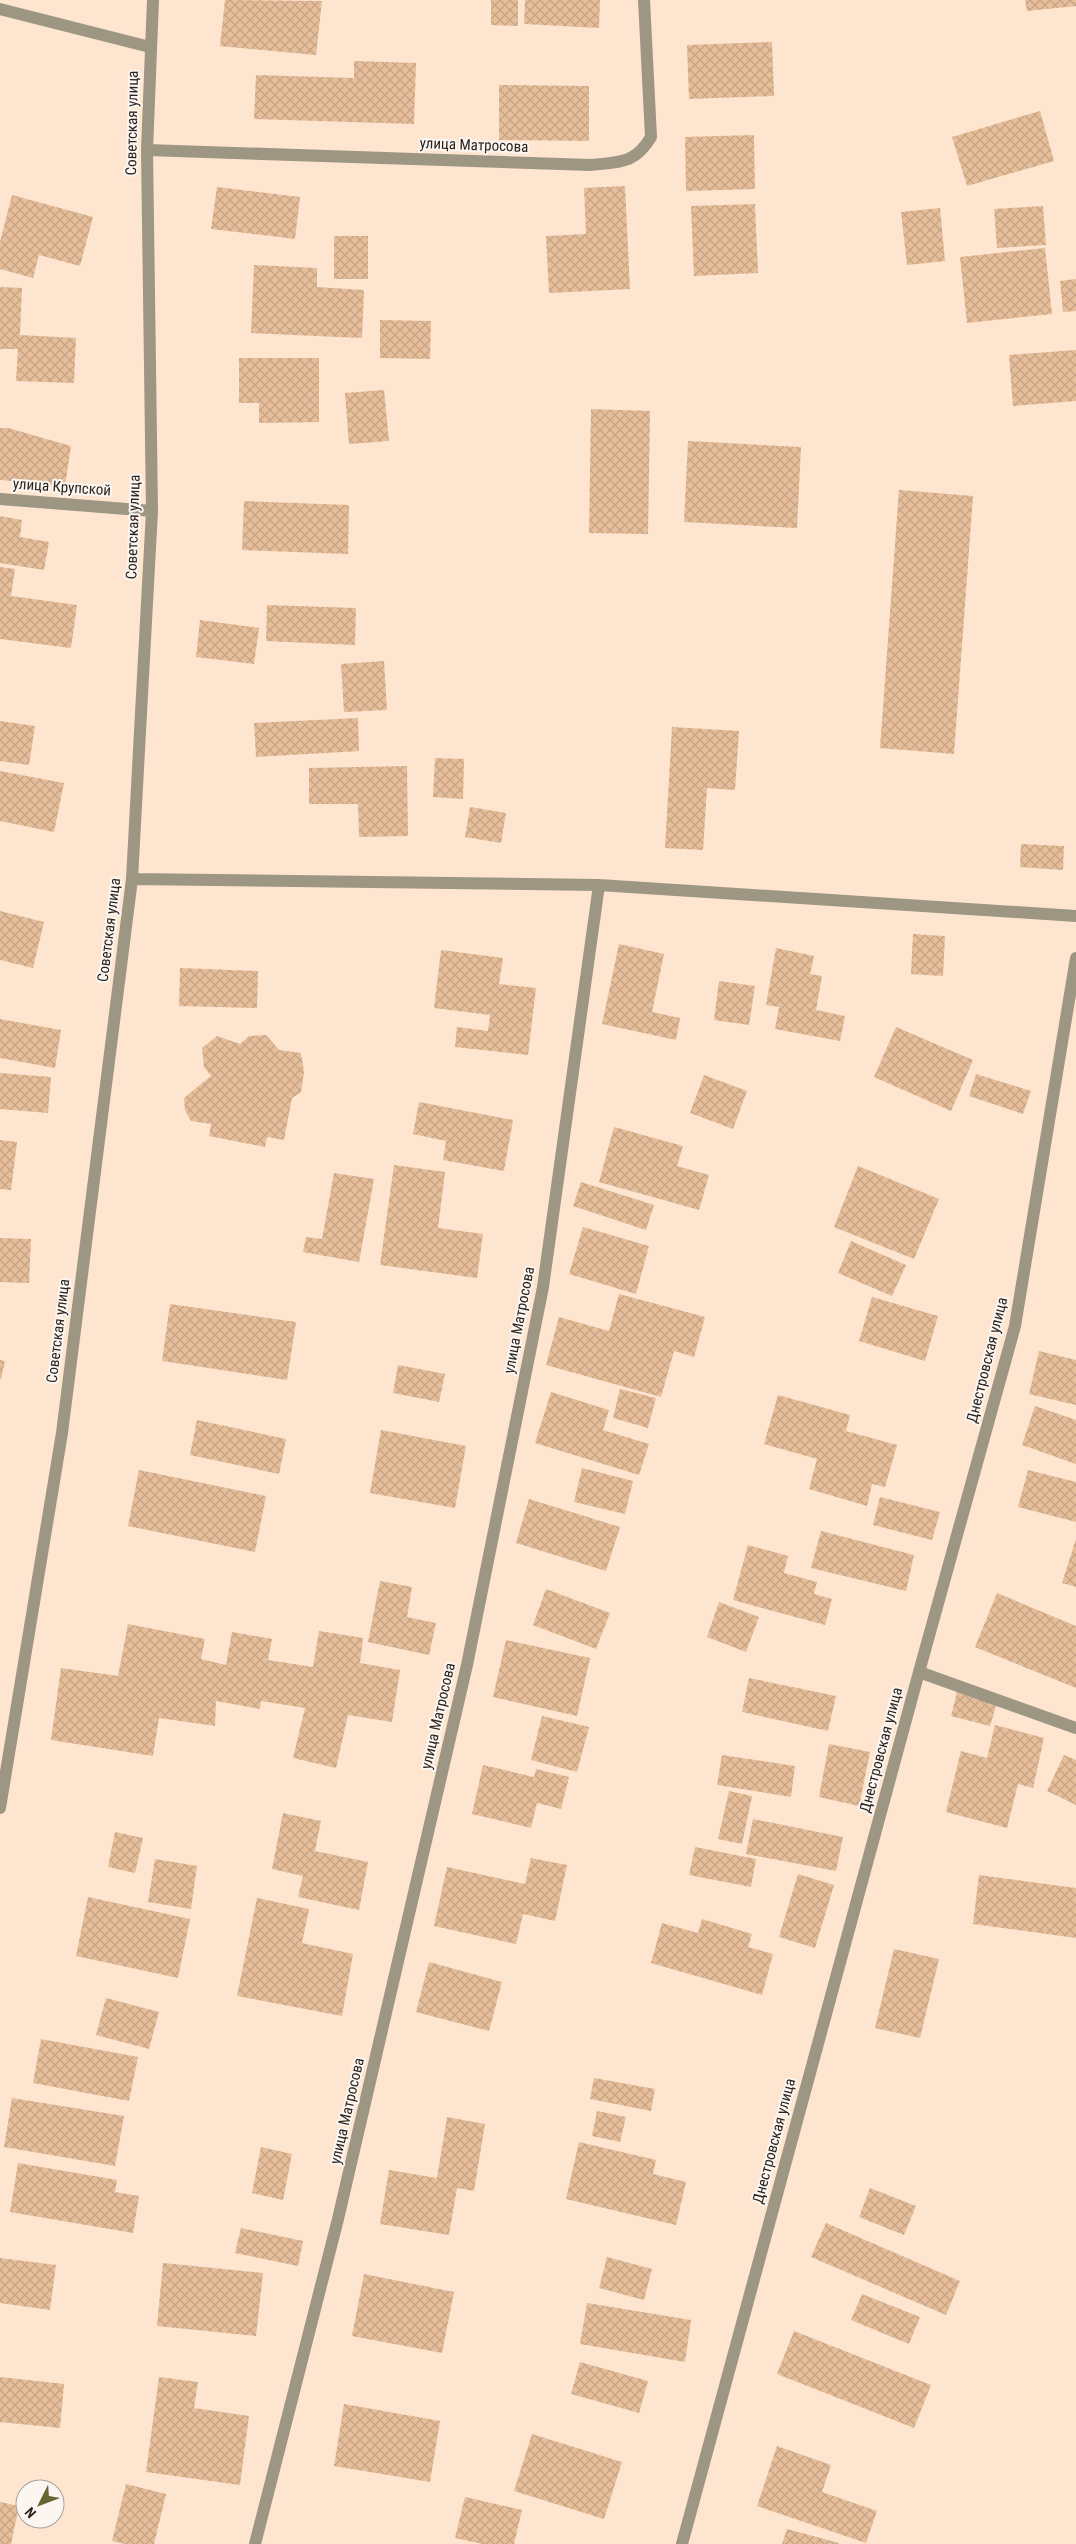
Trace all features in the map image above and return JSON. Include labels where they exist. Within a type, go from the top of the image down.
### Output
[{"type":"street","name":"Советская улица","points":[[0,1808],[62,1433],[132,879],[152,511],[147,150],[153,0]]},
{"type":"street","name":"улица Матросова","points":[[147,150],[590,165],[625,162],[642,153],[651,137],[644,0]]},
{"type":"street","points":[[0,9],[150,47]]},
{"type":"street","name":"улица Крупской","points":[[0,499],[152,511]]},
{"type":"street","points":[[132,879],[599,885],[1076,916]]},
{"type":"street","name":"улица Матросова","points":[[255,2544],[338,2219],[467,1666],[543,1286],[599,885]]},
{"type":"street","name":"Днестровская улица","points":[[682,2544],[919,1672],[1016,1326],[1076,958]]},
{"type":"street","points":[[919,1672],[1076,1728]]},
{"type":"building","points":[[225,0],[322,1],[316,55],[220,46]]},
{"type":"building","points":[[491,0],[518,0],[518,26],[491,25]]},
{"type":"building","points":[[525,0],[600,0],[599,28],[524,24]]},
{"type":"building","points":[[1025,0],[1076,0],[1076,6],[1027,11]]},
{"type":"building","points":[[772,42],[774,96],[689,99],[687,45]]},
{"type":"building","points":[[354,61],[416,63],[414,124],[254,119],[256,75],[354,78]]},
{"type":"building","points":[[499,85],[589,86],[589,141],[499,140]]},
{"type":"building","points":[[1040,111],[1054,161],[967,186],[952,137]]},
{"type":"building","points":[[754,135],[755,189],[686,191],[685,137]]},
{"type":"building","points":[[625,186],[630,289],[549,293],[546,236],[586,234],[584,188]]},
{"type":"building","points":[[217,187],[300,197],[295,239],[211,229]]},
{"type":"building","points":[[12,195],[93,217],[80,266],[39,255],[33,278],[0,269],[0,242]]},
{"type":"building","points":[[755,204],[758,273],[694,276],[691,206]]},
{"type":"building","points":[[1043,206],[1046,245],[997,248],[994,209]]},
{"type":"building","points":[[940,208],[945,261],[907,265],[901,212]]},
{"type":"building","points":[[334,236],[368,236],[368,279],[334,279]]},
{"type":"building","points":[[1045,248],[1052,314],[967,323],[960,257]]},
{"type":"building","points":[[254,265],[317,268],[317,287],[364,290],[362,338],[251,333]]},
{"type":"building","points":[[1076,279],[1076,311],[1063,312],[1060,281]]},
{"type":"building","points":[[0,287],[22,288],[20,335],[76,338],[74,383],[16,381],[18,349],[0,349]]},
{"type":"building","points":[[380,320],[431,321],[430,359],[380,358]]},
{"type":"building","points":[[1076,350],[1076,401],[1013,406],[1009,355]]},
{"type":"building","points":[[239,358],[319,358],[319,422],[259,423],[259,403],[239,403]]},
{"type":"building","points":[[384,390],[389,441],[349,444],[345,393]]},
{"type":"building","points":[[591,409],[650,411],[648,534],[589,533]]},
{"type":"building","points":[[0,428],[8,428],[71,446],[65,486],[0,480]]},
{"type":"building","points":[[688,441],[801,447],[797,528],[684,522]]},
{"type":"building","points":[[899,490],[973,496],[954,754],[880,748]]},
{"type":"building","points":[[244,501],[349,505],[348,554],[242,550]]},
{"type":"building","points":[[0,516],[22,520],[20,537],[49,542],[44,570],[0,563]]},
{"type":"building","points":[[0,567],[15,569],[11,596],[77,605],[71,648],[0,639]]},
{"type":"building","points":[[267,605],[356,608],[355,645],[266,641]]},
{"type":"building","points":[[200,620],[259,628],[254,664],[196,657]]},
{"type":"building","points":[[384,661],[387,710],[344,712],[341,664]]},
{"type":"building","points":[[358,718],[359,751],[256,757],[254,723]]},
{"type":"building","points":[[0,721],[35,726],[29,765],[0,761]]},
{"type":"building","points":[[672,727],[739,731],[735,790],[707,788],[703,850],[665,848]]},
{"type":"building","points":[[435,758],[464,759],[463,799],[433,797]]},
{"type":"building","points":[[407,766],[408,836],[359,837],[358,804],[309,804],[309,768]]},
{"type":"building","points":[[0,771],[64,783],[54,832],[0,821]]},
{"type":"building","points":[[470,807],[506,813],[501,843],[465,837]]},
{"type":"building","points":[[1021,844],[1064,846],[1063,870],[1020,867]]},
{"type":"building","points":[[0,911],[44,922],[33,968],[0,960]]},
{"type":"building","points":[[913,934],[945,936],[943,976],[911,974]]},
{"type":"building","points":[[619,944],[664,954],[652,1012],[680,1018],[676,1040],[602,1024]]},
{"type":"building","points":[[776,948],[814,956],[810,974],[822,976],[816,1010],[845,1016],[840,1041],[775,1029],[779,1007],[766,1005]]},
{"type":"building","points":[[441,950],[503,958],[499,984],[536,988],[528,1055],[455,1047],[457,1027],[488,1031],[490,1015],[434,1008]]},
{"type":"building","points":[[180,968],[258,971],[257,1008],[179,1006]]},
{"type":"building","points":[[719,981],[755,986],[749,1025],[714,1020]]},
{"type":"building","points":[[0,1019],[61,1030],[55,1068],[0,1058]]},
{"type":"building","points":[[896,1027],[973,1060],[951,1111],[874,1077]]},
{"type":"building","points":[[266,1035],[279,1050],[301,1053],[304,1072],[301,1092],[292,1098],[284,1140],[267,1137],[265,1147],[209,1136],[211,1124],[191,1121],[185,1110],[184,1098],[211,1076],[204,1067],[202,1048],[217,1036],[240,1044],[249,1036]]},
{"type":"building","points":[[0,1073],[51,1077],[48,1113],[0,1109]]},
{"type":"building","points":[[976,1074],[1031,1091],[1023,1114],[969,1096]]},
{"type":"building","points":[[704,1075],[747,1091],[733,1129],[690,1113]]},
{"type":"building","points":[[419,1102],[513,1120],[504,1171],[443,1160],[446,1141],[413,1134]]},
{"type":"building","points":[[614,1127],[683,1146],[677,1166],[709,1175],[699,1210],[599,1182]]},
{"type":"building","points":[[0,1140],[17,1142],[11,1190],[0,1189]]},
{"type":"building","points":[[394,1165],[445,1172],[438,1228],[483,1234],[477,1278],[380,1265]]},
{"type":"building","points":[[858,1166],[939,1199],[914,1259],[834,1227]]},
{"type":"building","points":[[334,1173],[374,1179],[359,1262],[303,1252],[306,1237],[322,1239]]},
{"type":"building","points":[[581,1182],[654,1205],[646,1230],[573,1206]]},
{"type":"building","points":[[583,1227],[649,1246],[636,1294],[569,1274]]},
{"type":"building","points":[[0,1238],[31,1239],[29,1283],[0,1282]]},
{"type":"building","points":[[851,1241],[906,1265],[892,1296],[838,1273]]},
{"type":"building","points":[[619,1294],[705,1317],[694,1357],[674,1351],[661,1397],[546,1365],[559,1317],[609,1331]]},
{"type":"building","points":[[872,1297],[938,1316],[925,1361],[859,1341]]},
{"type":"building","points":[[170,1304],[296,1322],[287,1380],[162,1361]]},
{"type":"building","points":[[1039,1351],[1076,1360],[1076,1405],[1029,1394]]},
{"type":"building","points":[[0,1360],[5,1361],[1,1379],[0,1379]]},
{"type":"building","points":[[398,1365],[445,1374],[439,1402],[393,1393]]},
{"type":"building","points":[[620,1389],[656,1398],[648,1428],[613,1418]]},
{"type":"building","points":[[551,1392],[609,1410],[603,1430],[649,1444],[639,1475],[535,1443]]},
{"type":"building","points":[[778,1395],[850,1415],[846,1431],[897,1445],[885,1487],[872,1484],[867,1506],[809,1489],[817,1459],[764,1444]]},
{"type":"building","points":[[1035,1406],[1076,1420],[1076,1464],[1022,1445]]},
{"type":"building","points":[[197,1420],[286,1439],[279,1474],[190,1455]]},
{"type":"building","points":[[381,1430],[466,1446],[455,1508],[370,1493]]},
{"type":"building","points":[[582,1468],[633,1481],[625,1514],[574,1502]]},
{"type":"building","points":[[139,1470],[266,1496],[255,1552],[128,1526]]},
{"type":"building","points":[[1028,1470],[1076,1482],[1076,1522],[1018,1507]]},
{"type":"building","points":[[880,1497],[940,1512],[932,1540],[873,1525]]},
{"type":"building","points":[[529,1499],[620,1527],[606,1571],[516,1543]]},
{"type":"building","points":[[821,1531],[914,1555],[906,1591],[811,1568]]},
{"type":"building","points":[[1076,1539],[1076,1587],[1062,1583]]},
{"type":"building","points":[[748,1545],[788,1556],[784,1573],[817,1582],[814,1594],[832,1599],[825,1625],[733,1600]]},
{"type":"building","points":[[380,1581],[412,1587],[407,1617],[436,1623],[429,1655],[368,1642]]},
{"type":"building","points":[[546,1589],[610,1613],[596,1649],[533,1625]]},
{"type":"building","points":[[997,1593],[1076,1626],[1076,1688],[975,1647]]},
{"type":"building","points":[[719,1602],[759,1617],[746,1652],[707,1637]]},
{"type":"building","points":[[128,1624],[205,1639],[201,1659],[226,1665],[232,1632],[272,1639],[268,1660],[313,1667],[319,1631],[363,1638],[360,1663],[400,1670],[392,1722],[348,1715],[336,1768],[293,1758],[305,1708],[261,1701],[260,1709],[216,1701],[215,1726],[159,1718],[153,1756],[51,1740],[61,1668],[118,1676]]},
{"type":"building","points":[[506,1640],[590,1658],[577,1716],[493,1697]]},
{"type":"building","points":[[749,1678],[836,1696],[828,1731],[742,1712]]},
{"type":"building","points":[[957,1692],[997,1703],[990,1726],[951,1716]]},
{"type":"building","points":[[542,1716],[589,1727],[577,1772],[531,1760]]},
{"type":"building","points":[[995,1725],[1044,1738],[1033,1788],[1018,1784],[1007,1828],[946,1812],[961,1751],[987,1758]]},
{"type":"building","points":[[829,1744],[870,1752],[859,1806],[819,1797]]},
{"type":"building","points":[[722,1755],[795,1766],[791,1797],[717,1785]]},
{"type":"building","points":[[1064,1755],[1076,1760],[1076,1805],[1047,1791]]},
{"type":"building","points":[[483,1765],[534,1777],[536,1769],[569,1777],[561,1809],[537,1803],[531,1828],[472,1814]]},
{"type":"building","points":[[729,1791],[752,1796],[742,1844],[718,1839]]},
{"type":"building","points":[[283,1813],[321,1821],[315,1851],[368,1862],[359,1910],[298,1897],[303,1876],[272,1869]]},
{"type":"building","points":[[753,1819],[843,1837],[836,1871],[746,1854]]},
{"type":"building","points":[[115,1832],[143,1838],[135,1873],[108,1867]]},
{"type":"building","points":[[695,1847],[756,1859],[751,1887],[689,1875]]},
{"type":"building","points":[[531,1858],[567,1865],[555,1921],[523,1914],[516,1944],[434,1926],[447,1867],[525,1884]]},
{"type":"building","points":[[155,1859],[197,1866],[191,1909],[148,1902]]},
{"type":"building","points":[[798,1874],[834,1885],[815,1948],[779,1937]]},
{"type":"building","points":[[979,1875],[1076,1888],[1076,1938],[973,1924]]},
{"type":"building","points":[[88,1897],[190,1919],[178,1978],[76,1956]]},
{"type":"building","points":[[257,1898],[309,1909],[302,1943],[353,1954],[342,2016],[237,1996]]},
{"type":"building","points":[[702,1919],[752,1934],[748,1947],[773,1954],[762,1995],[651,1963],[662,1923],[698,1933]]},
{"type":"building","points":[[894,1949],[939,1959],[920,2038],[875,2028]]},
{"type":"building","points":[[429,1962],[502,1982],[489,2031],[416,2012]]},
{"type":"building","points":[[106,1998],[159,2012],[149,2049],[96,2035]]},
{"type":"building","points":[[41,2039],[138,2057],[129,2101],[33,2083]]},
{"type":"building","points":[[594,2078],[655,2089],[651,2111],[590,2099]]},
{"type":"building","points":[[12,2098],[124,2116],[115,2166],[4,2147]]},
{"type":"building","points":[[597,2111],[626,2117],[620,2142],[592,2136]]},
{"type":"building","points":[[447,2117],[485,2124],[474,2191],[457,2188],[449,2235],[380,2224],[389,2170],[437,2178]]},
{"type":"building","points":[[579,2142],[656,2160],[653,2174],[686,2182],[676,2225],[566,2199]]},
{"type":"building","points":[[261,2147],[292,2154],[283,2200],[252,2193]]},
{"type":"building","points":[[18,2163],[117,2180],[115,2192],[139,2196],[133,2233],[10,2212]]},
{"type":"building","points":[[870,2188],[916,2206],[904,2235],[859,2217]]},
{"type":"building","points":[[826,2223],[960,2281],[946,2315],[811,2257]]},
{"type":"building","points":[[241,2228],[303,2241],[298,2266],[235,2253]]},
{"type":"building","points":[[607,2257],[652,2269],[644,2300],[599,2288]]},
{"type":"building","points":[[0,2258],[56,2265],[50,2310],[0,2303]]},
{"type":"building","points":[[163,2263],[263,2273],[256,2336],[157,2326]]},
{"type":"building","points":[[364,2274],[454,2292],[442,2353],[352,2336]]},
{"type":"building","points":[[862,2294],[920,2317],[909,2344],[851,2320]]},
{"type":"building","points":[[587,2303],[691,2320],[685,2362],[580,2344]]},
{"type":"building","points":[[794,2331],[931,2385],[914,2428],[777,2374]]},
{"type":"building","points":[[580,2362],[648,2381],[639,2413],[571,2394]]},
{"type":"building","points":[[0,2377],[64,2384],[60,2428],[0,2422]]},
{"type":"building","points":[[159,2377],[198,2382],[194,2408],[249,2416],[240,2485],[146,2472]]},
{"type":"building","points":[[344,2404],[440,2421],[430,2482],[334,2466]]},
{"type":"building","points":[[532,2434],[622,2462],[604,2519],[514,2491]]},
{"type":"building","points":[[777,2446],[831,2465],[822,2492],[877,2511],[866,2543],[757,2506]]},
{"type":"building","points":[[126,2484],[166,2494],[154,2544],[125,2544],[112,2541]]},
{"type":"building","points":[[465,2497],[522,2510],[514,2544],[482,2544],[455,2538]]},
{"type":"building","points":[[0,2502],[15,2505],[15,2525],[11,2544],[0,2544]]},
{"type":"building","points":[[787,2529],[839,2543],[839,2544],[782,2544]]}]
